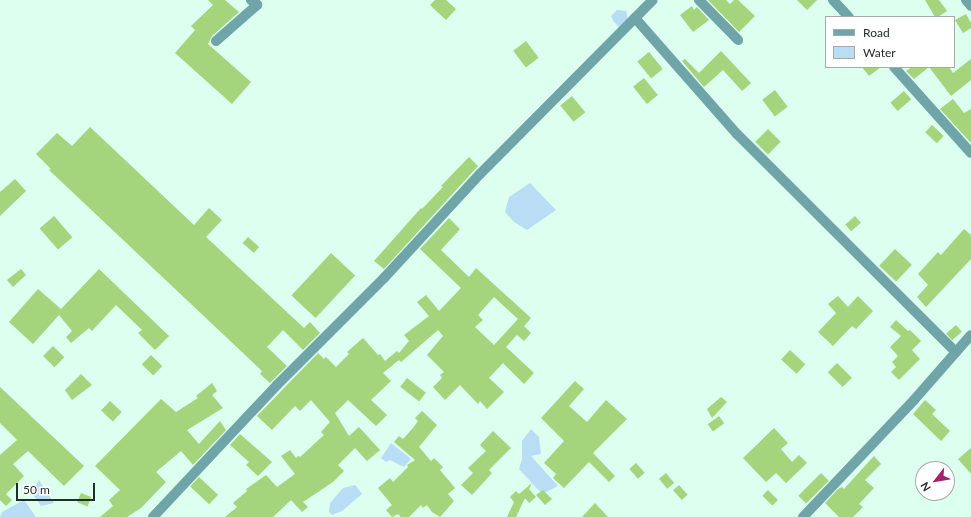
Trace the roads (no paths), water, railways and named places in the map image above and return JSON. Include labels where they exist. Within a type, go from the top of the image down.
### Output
[{"type":"street","points":[[216,41],[257,5],[251,0]]},
{"type":"street","points":[[153,517],[277,385],[384,278],[480,174],[653,0]]},
{"type":"street","points":[[699,0],[738,40]]},
{"type":"street","points":[[833,0],[848,16]]},
{"type":"street","points":[[966,0],[971,6]]},
{"type":"street","points":[[635,18],[737,134],[956,352]]},
{"type":"street","points":[[895,68],[971,153]]},
{"type":"street","points":[[803,517],[971,335]]},
{"type":"water","points":[[617,10],[626,11],[628,19],[619,27],[611,16]]},
{"type":"water","points":[[530,183],[556,210],[527,230],[514,222],[505,212],[509,197]]},
{"type":"water","points":[[531,429],[539,437],[541,454],[531,456],[558,486],[542,494],[519,469],[522,459],[522,441]]},
{"type":"water","points":[[391,443],[411,459],[404,467],[390,460],[386,462],[381,458]]},
{"type":"water","points":[[39,480],[54,503],[41,506],[31,492]]},
{"type":"water","points":[[355,485],[362,494],[342,511],[332,515],[329,512],[330,503],[343,488]]},
{"type":"water","points":[[24,500],[36,517],[0,517],[2,512]]}]
